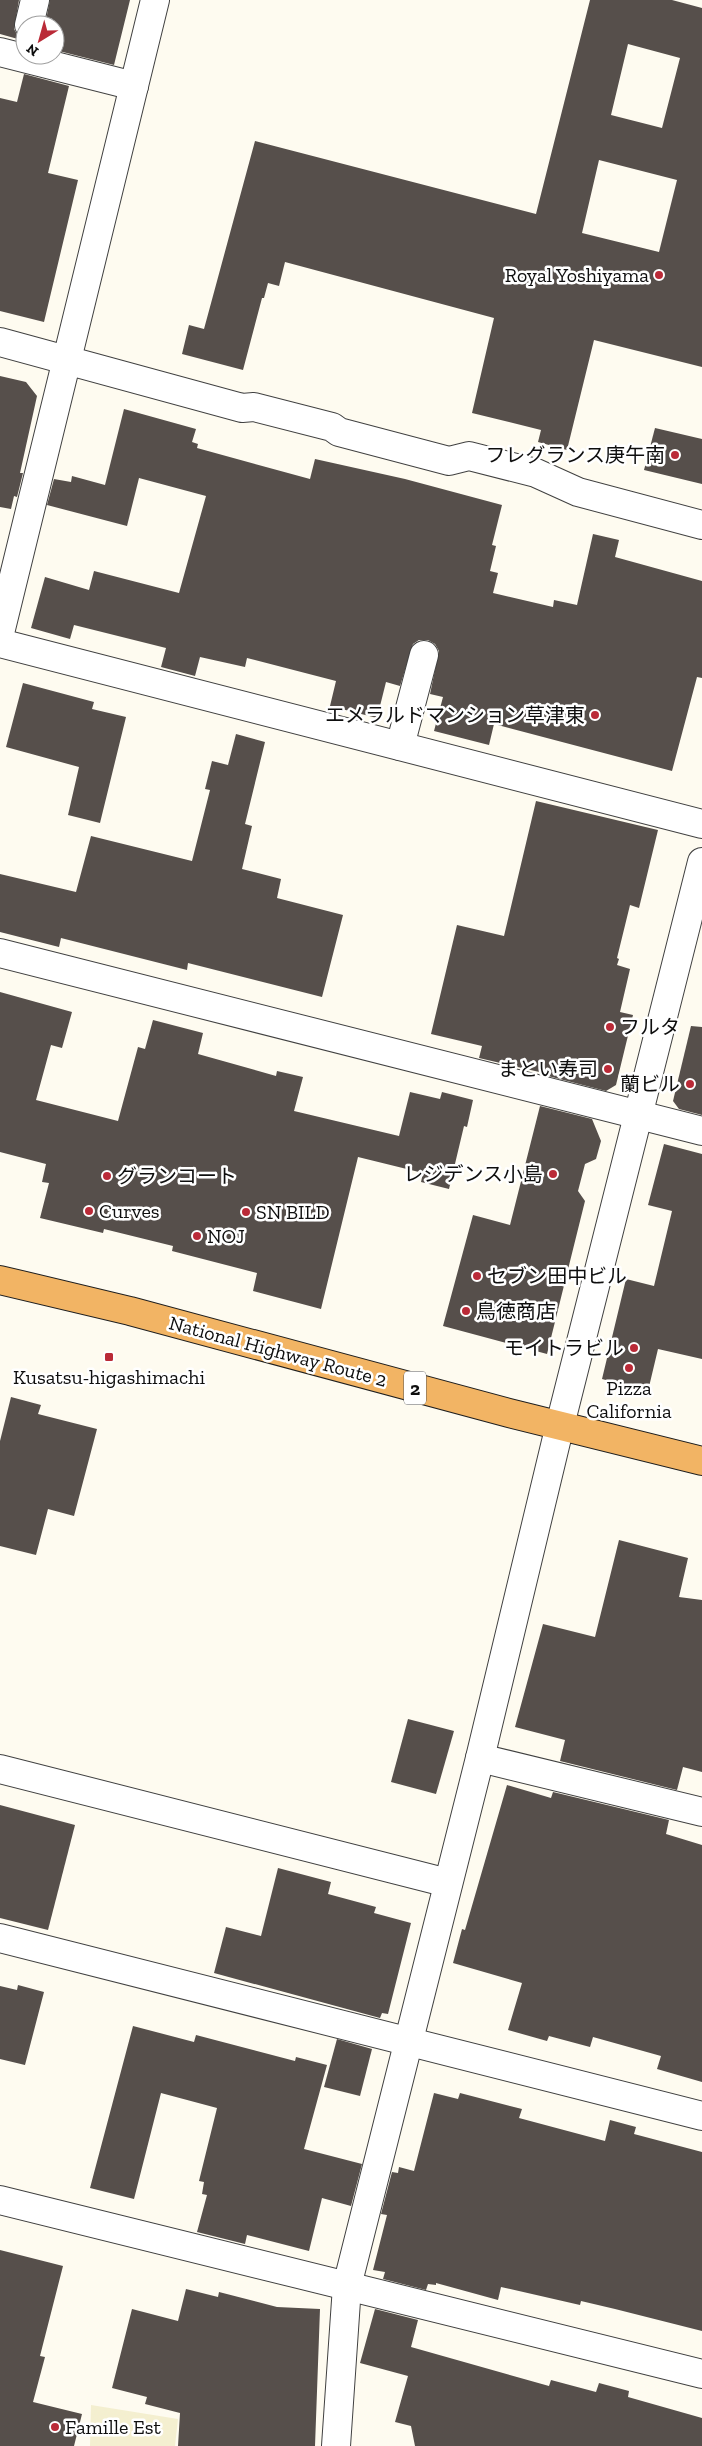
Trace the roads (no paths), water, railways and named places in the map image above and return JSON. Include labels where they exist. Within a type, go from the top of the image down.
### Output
[{"type":"highway","name":"National Highway Route 2","points":[[0,1280],[130,1311],[509,1413],[702,1461]]},
{"type":"street","points":[[31,15],[35,0]]},
{"type":"street","points":[[0,633],[155,0]]},
{"type":"street","points":[[65,65],[134,86]]},
{"type":"street","points":[[0,342],[242,408],[254,406],[332,426],[339,432],[449,461],[469,456],[488,460],[536,473],[578,492],[702,524]]},
{"type":"street","points":[[0,643],[702,824]]},
{"type":"street","points":[[400,746],[424,654]]},
{"type":"street","points":[[336,2446],[347,2286],[480,1758],[560,1425],[702,862]]},
{"type":"street","points":[[0,953],[702,1131]]},
{"type":"street","points":[[480,1758],[702,1812]]},
{"type":"street","points":[[0,1770],[448,1883]]},
{"type":"street","points":[[0,1938],[702,2116]]},
{"type":"street","points":[[0,2200],[702,2374]]},
{"type":"place","name":"Royal Yoshiyama","points":[[659,275]]},
{"type":"place","name":"フレグランス庚午南","points":[[675,455]]},
{"type":"place","name":"エメラルドマンション草津東","points":[[595,715]]},
{"type":"place","name":"フルタ","points":[[610,1027]]},
{"type":"place","name":"まとい寿司","points":[[608,1069]]},
{"type":"place","name":"蘭ビル","points":[[690,1084]]},
{"type":"place","name":"レジデンス小島","points":[[553,1174]]},
{"type":"place","name":"グランコート","points":[[107,1176]]},
{"type":"place","name":"Curves","points":[[89,1211]]},
{"type":"place","name":"SN BILD","points":[[246,1212]]},
{"type":"place","name":"NOJ","points":[[197,1236]]},
{"type":"place","name":"セブン田中ビル","points":[[477,1276]]},
{"type":"place","name":"鳥徳商店","points":[[466,1311]]},
{"type":"place","name":"モイトラビル","points":[[634,1348]]},
{"type":"place","name":"Kusatsu-higashimachi","points":[[109,1357]]},
{"type":"place","name":"Pizza California","points":[[629,1368]]},
{"type":"place","name":"Famille Est","points":[[55,2427]]}]
